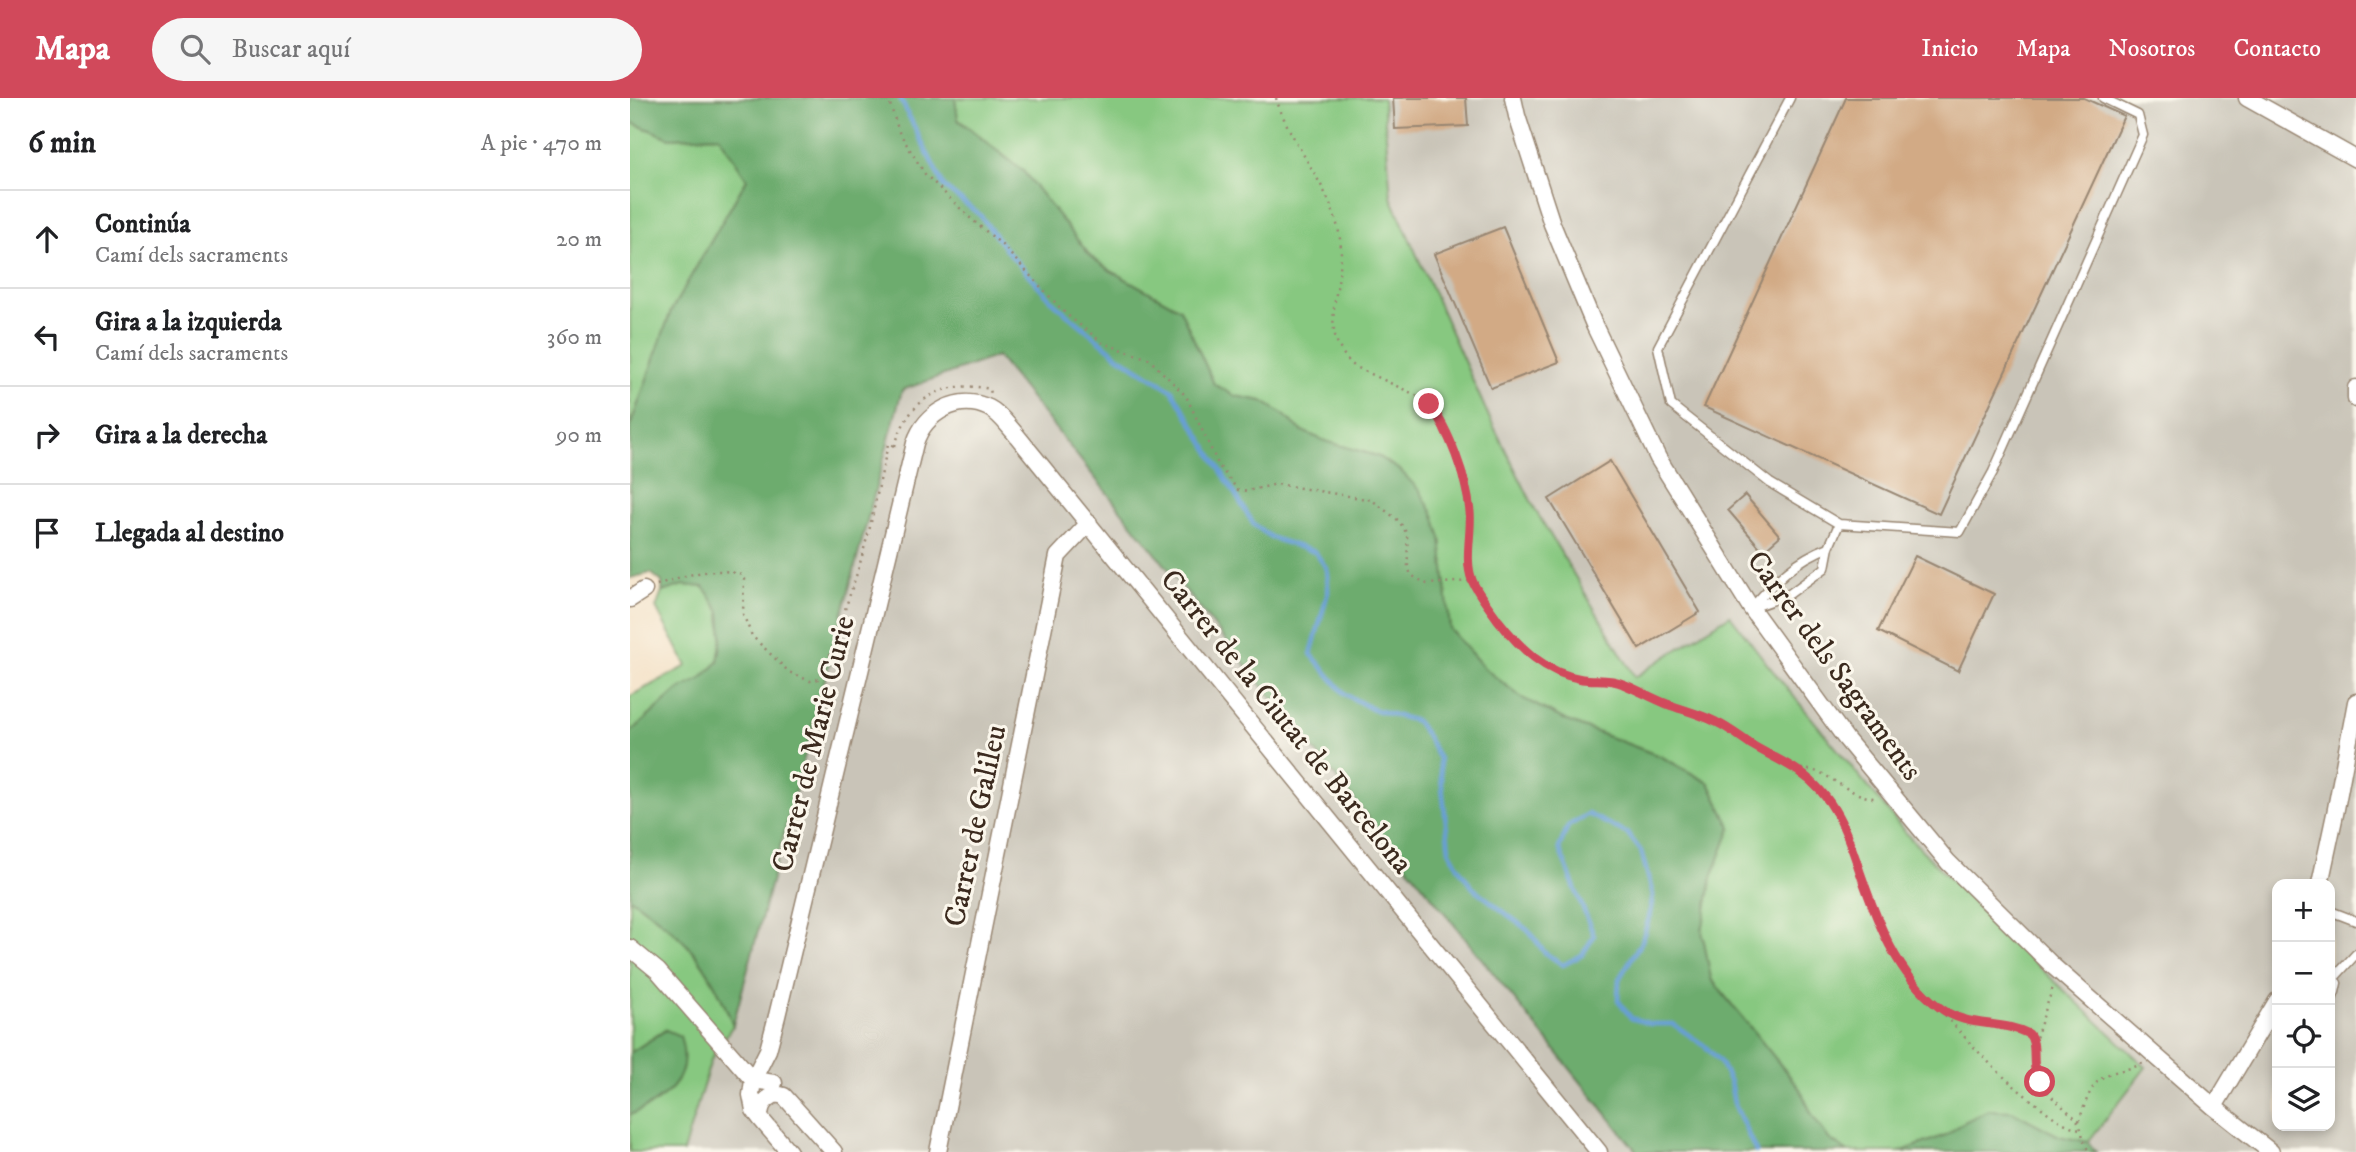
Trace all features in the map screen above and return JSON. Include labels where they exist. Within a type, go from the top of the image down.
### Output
[{"type":"street","name":"Carrer dels Sagraments","points":[[1513,98],[1552,224],[1595,327],[1658,458],[1751,608],[1846,739],[1948,862],[2057,970],[2214,1107],[2271,1152]]},
{"type":"street","points":[[2247,98],[2356,159]]},
{"type":"street","points":[[2356,388],[2356,399]]},
{"type":"street","name":"Carrer de la Ciutat de Barcelona","points":[[913,450],[923,426],[944,408],[969,403],[987,407],[1004,420],[1599,1152]]},
{"type":"street","name":"Carrer de Marie Curie","points":[[753,1080],[768,1050],[913,450]]},
{"type":"street","name":"Carrer de Galileu","points":[[938,1152],[1058,556],[1089,523]]},
{"type":"street","points":[[630,599],[644,590]]},
{"type":"street","points":[[2321,879],[2356,702]]},
{"type":"street","points":[[630,948],[658,971],[753,1080],[779,1089],[834,1152]]},
{"type":"street","points":[[2214,1107],[2272,1013]]},
{"type":"street","name":"Carrer de Marie Curie","points":[[768,1050],[769,1068],[779,1089]]},
{"type":"street","points":[[753,1080],[751,1096],[754,1110],[789,1152]]},
{"type":"street","points":[[760,1118],[763,1102],[779,1089]]},
{"type":"lane","points":[[1790,98],[1658,346],[1671,405],[1770,483],[1839,524],[1960,532],[1993,472],[2143,135],[2138,115],[2103,98]]},
{"type":"lane","points":[[1751,608],[1788,595],[1825,568],[1829,547],[1839,524]]},
{"type":"lane","points":[[1751,608],[1772,584],[1807,555],[1829,547]]},
{"type":"lane","points":[[2335,913],[2356,921]]},
{"type":"lane","points":[[2335,973],[2356,954]]},
{"type":"path","points":[[888,98],[900,132],[925,174],[1001,244],[1066,314],[1102,343],[1149,359],[1186,396],[1219,466],[1238,490],[1247,491],[1277,484],[1373,500],[1399,521],[1407,534],[1408,567],[1411,575],[1427,584],[1472,581]]},
{"type":"path","points":[[1276,98],[1283,118],[1325,194],[1337,222],[1342,253],[1334,310],[1333,333],[1336,342],[1346,359],[1354,366],[1422,398],[1438,416],[1454,455],[1468,503],[1472,581],[1499,620],[1528,653],[1552,670],[1585,679],[1621,683],[1652,698],[1715,721],[1793,768],[1813,784],[1844,824],[1892,951],[1908,974],[2008,1083],[2065,1125],[2080,1129]]},
{"type":"path","points":[[644,590],[674,578],[706,572],[727,571],[741,575],[744,579],[743,614],[748,629],[758,643],[789,672],[810,681],[818,679],[827,664],[870,527],[888,444],[895,446]]},
{"type":"path","points":[[1793,768],[1822,774],[1830,781],[1846,786],[1864,797],[1896,799]]},
{"type":"path","points":[[2033,1047],[2057,970]]},
{"type":"path","points":[[1937,1005],[1958,1018],[1971,1022],[2024,1031],[2033,1039],[2032,1062],[2037,1077],[2047,1092],[2079,1123]]},
{"type":"path","points":[[2090,1152],[2082,1141],[2079,1123],[2087,1099],[2098,1079],[2111,1073],[2134,1069],[2155,1055]]},
{"type":"shaded area","points":[[1383,98],[2356,98],[2356,1152],[2096,1152],[2088,1142],[2146,1068],[2002,932],[1910,838],[1730,615],[1635,677],[1536,511],[1488,415],[1391,197]]},
{"type":"shaded area","points":[[998,356],[1637,1152],[683,1152],[711,1060],[733,1025],[902,389]]},
{"type":"green space","points":[[630,98],[955,98],[958,120],[1023,171],[1091,257],[1180,309],[1214,384],[1235,396],[1262,401],[1302,431],[1325,441],[1377,456],[1401,471],[1420,491],[1434,515],[1441,538],[1450,629],[1484,668],[1522,698],[1567,721],[1662,757],[1709,783],[1731,828],[1712,877],[1702,931],[1711,979],[1800,1089],[1812,1115],[1829,1139],[1848,1152],[1637,1152],[997,356],[902,390],[733,1025],[714,984],[694,952],[667,925],[630,898],[630,733],[678,690],[701,679],[718,662],[722,637],[720,612],[704,587],[683,585],[662,592],[662,582],[651,573],[630,578],[630,427],[671,311],[747,179],[719,136],[670,138],[630,122]]},
{"type":"green space","points":[[955,98],[1383,98],[1391,197],[1488,415],[1536,511],[1635,677],[1730,615],[1910,838],[2002,932],[2146,1067],[2088,1142],[2059,1136],[2012,1111],[1966,1121],[1946,1135],[1900,1152],[1848,1152],[1829,1139],[1812,1115],[1800,1089],[1711,979],[1702,931],[1712,877],[1731,828],[1709,783],[1662,757],[1567,721],[1522,698],[1484,668],[1450,629],[1441,538],[1401,471],[1377,456],[1325,441],[1302,431],[1262,401],[1235,396],[1214,384],[1180,309],[1091,257],[1023,171],[958,119]]},
{"type":"green space","points":[[630,122],[670,138],[719,136],[747,179],[671,311],[630,427]]},
{"type":"green space","points":[[683,585],[704,587],[720,612],[722,637],[718,662],[701,679],[678,690],[630,733],[630,696],[687,666],[656,608],[662,592]]},
{"type":"green space","points":[[630,898],[666,926],[693,952],[714,983],[733,1025],[711,1060],[683,1152],[630,1152],[630,1115],[657,1102],[665,1030],[630,1053]]},
{"type":"green space","points":[[666,1030],[680,1036],[683,1065],[680,1076],[674,1086],[655,1102],[630,1115],[630,1053]]},
{"type":"green space","points":[[1988,1110],[2012,1111],[2059,1136],[2088,1142],[2096,1152],[1900,1152],[1946,1135]]},
{"type":"building","points":[[1393,98],[1466,98],[1468,126],[1395,129]]},
{"type":"building","points":[[1846,98],[2084,98],[2124,116],[1939,514],[1704,407]]},
{"type":"building","points":[[1503,227],[1559,362],[1491,388],[1434,254]]},
{"type":"building","points":[[1610,461],[1700,612],[1639,649],[1549,499]]},
{"type":"building","points":[[1745,495],[1780,536],[1763,551],[1728,510]]},
{"type":"building","points":[[1915,556],[1994,594],[1958,671],[1878,631]]},
{"type":"waterway","points":[[900,98],[944,187],[980,215],[1006,250],[1054,303],[1118,356],[1172,390],[1254,525],[1272,538],[1315,552],[1327,569],[1328,592],[1311,654],[1345,694],[1372,709],[1416,721],[1428,738],[1439,759],[1449,850],[1473,888],[1530,932],[1544,952],[1563,965],[1582,955],[1594,936],[1559,848],[1568,826],[1588,814],[1628,834],[1641,851],[1653,895],[1642,941],[1619,979],[1618,1000],[1631,1018],[1651,1024],[1673,1024],[1705,1046],[1720,1062],[1730,1082],[1734,1103],[1756,1152]]},
{"type":"route","points":[[1429,404],[1438,416],[1454,455],[1468,503],[1472,581],[1518,642],[1540,663],[1560,674],[1621,683],[1652,698],[1715,721],[1804,776],[1830,803],[1844,824],[1882,928],[1892,951],[1908,974],[1930,999],[1958,1018],[2029,1034],[2033,1039],[2032,1062],[2040,1082]]}]
